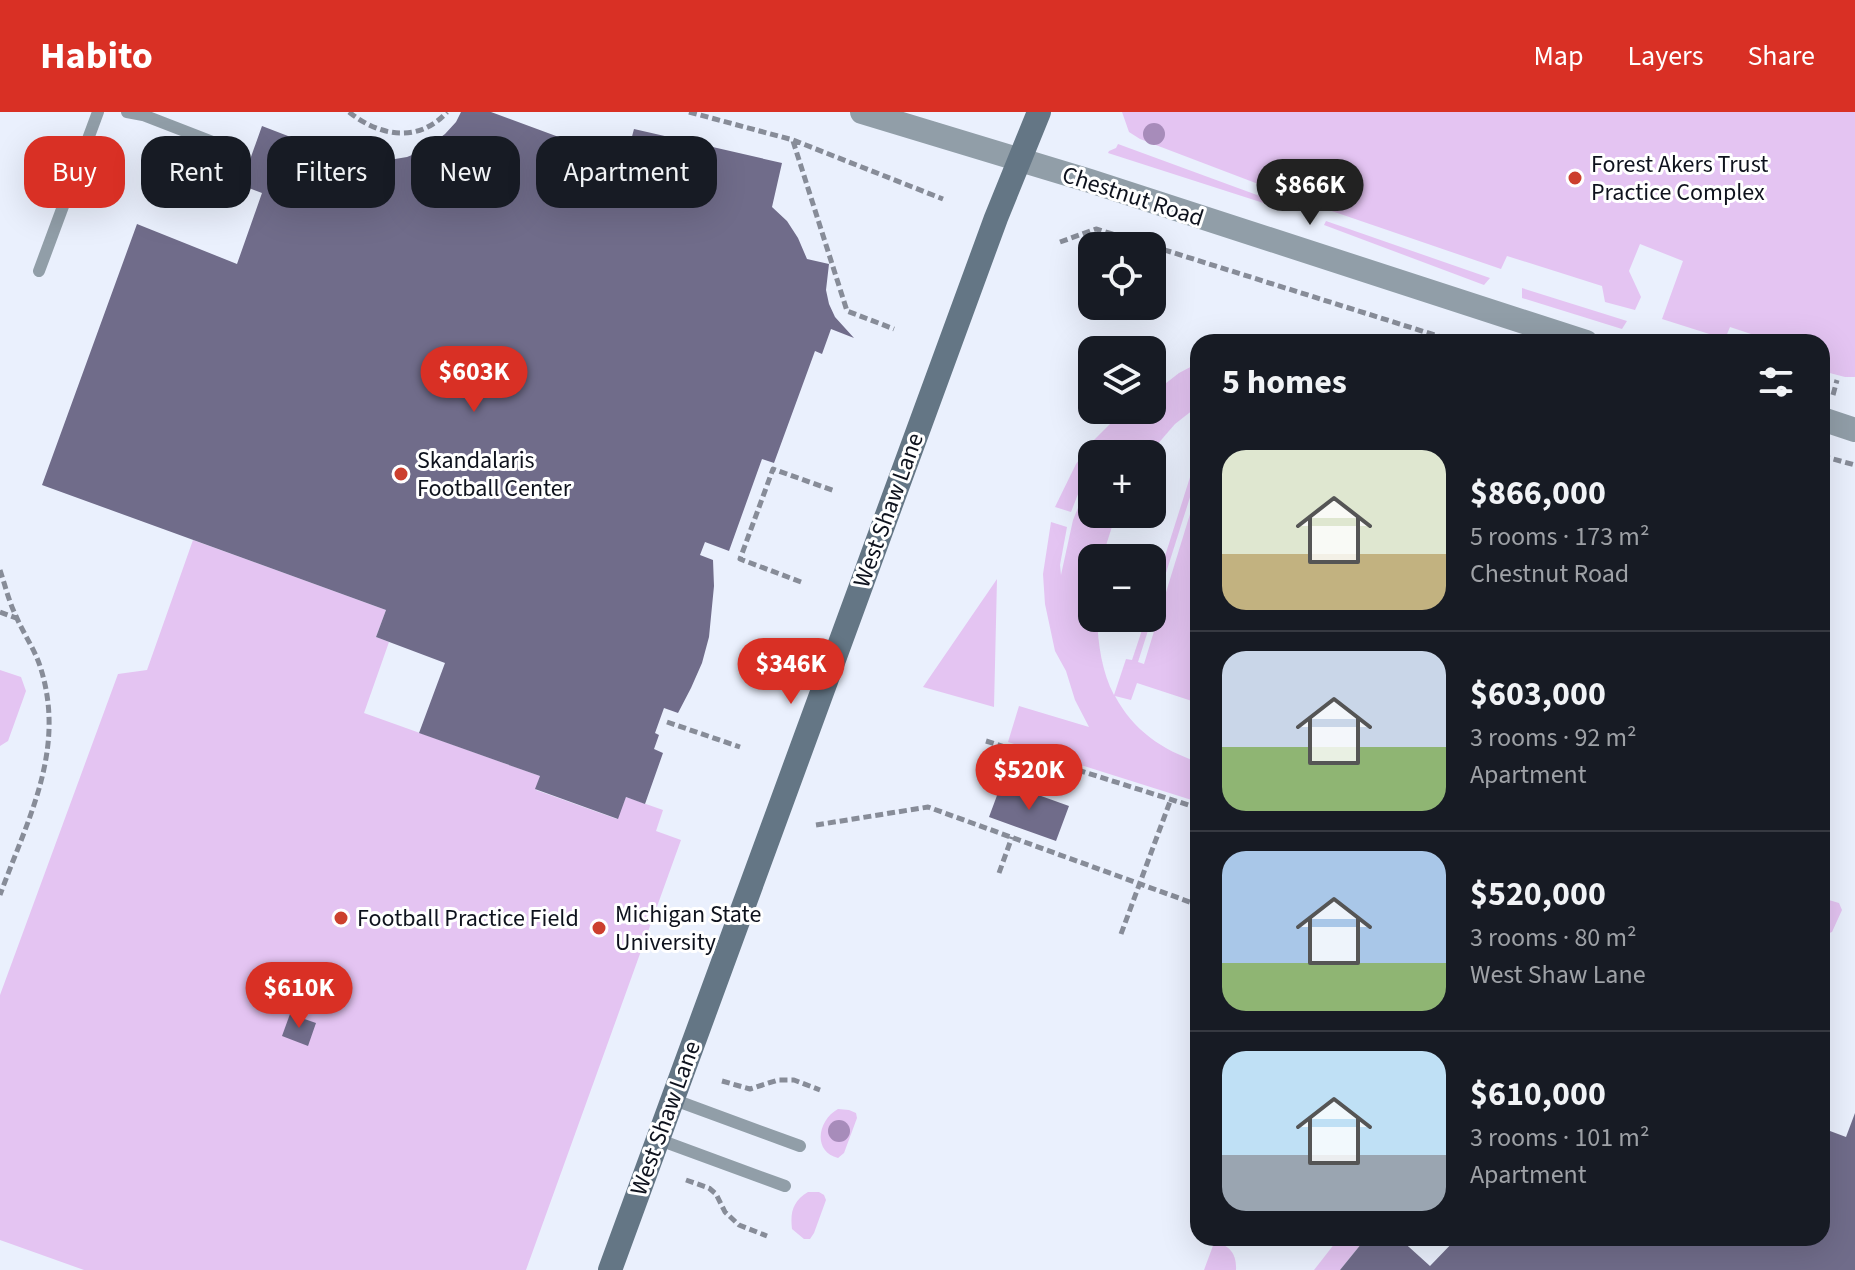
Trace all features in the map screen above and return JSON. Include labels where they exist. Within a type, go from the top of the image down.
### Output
[{"type":"street","name":"Chestnut Road","points":[[862,112],[1120,191],[1561,334]]},
{"type":"street","name":"West Shaw Lane","points":[[610,1270],[996,218],[1039,112]]},
{"type":"street","points":[[1830,422],[1855,430]]},
{"type":"lane","points":[[39,271],[98,112]]},
{"type":"lane","points":[[127,112],[197,136]]},
{"type":"lane","points":[[672,1099],[800,1146]]},
{"type":"lane","points":[[657,1139],[785,1186]]},
{"type":"path","points":[[349,112],[370,126],[399,135],[423,129],[447,112]]},
{"type":"path","points":[[689,112],[793,140],[943,199]]},
{"type":"path","points":[[793,140],[847,311],[894,329]]},
{"type":"path","points":[[1060,242],[1078,236]]},
{"type":"path","points":[[1166,250],[1432,334]]},
{"type":"path","points":[[1830,458],[1855,465]]},
{"type":"path","points":[[801,582],[740,559],[773,469],[835,491]]},
{"type":"path","points":[[0,570],[16,618],[35,652],[46,688],[50,717],[44,773],[0,895]]},
{"type":"path","points":[[0,612],[16,618]]},
{"type":"path","points":[[667,722],[740,747]]},
{"type":"path","points":[[986,741],[1190,805]]},
{"type":"path","points":[[1121,934],[1171,799]]},
{"type":"path","points":[[816,825],[928,807],[1190,902]]},
{"type":"path","points":[[999,873],[1012,837]]},
{"type":"path","points":[[722,1081],[750,1089],[778,1080],[794,1080],[820,1090]]},
{"type":"path","points":[[686,1180],[709,1188],[716,1194],[725,1212],[739,1225],[767,1236]]},
{"type":"shaded area","points":[[1122,112],[1855,112],[1855,377],[1830,373],[1830,334],[1751,334],[1730,327],[1727,334],[1709,334],[1662,319],[1683,261],[1640,244],[1629,271],[1641,297],[1635,310],[1605,302],[1602,286],[1507,256],[1501,269],[1320,207],[1314,199],[1308,203],[1140,139],[1129,132]]},
{"type":"shaded area","points":[[1118,144],[1290,207],[1288,211],[1108,153]]},
{"type":"shaded area","points":[[1326,221],[1490,278],[1484,285],[1324,225]]},
{"type":"shaded area","points":[[1522,288],[1627,321],[1622,329],[1522,298]]},
{"type":"shaded area","points":[[1190,367],[1190,412],[1161,440],[1094,440],[1110,424],[1166,424],[1166,383]]},
{"type":"shaded area","points":[[1078,461],[1078,494],[1071,512],[1055,507]]},
{"type":"shaded area","points":[[1190,477],[1190,497],[1166,573],[1166,553]]},
{"type":"shaded area","points":[[1078,508],[1078,528],[1112,528],[1106,544],[1078,544],[1078,632],[1098,632],[1101,658],[1114,695],[1126,659],[1132,660],[1141,632],[1148,632],[1138,662],[1144,664],[1154,632],[1166,632],[1166,592],[1190,514],[1190,700],[1137,683],[1131,700],[1115,696],[1140,729],[1161,745],[1190,759],[1190,799],[1008,742],[1019,706],[1089,727],[1055,651],[1045,604],[1043,574],[1051,522],[1067,527],[1061,575]]},
{"type":"shaded area","name":"Football Practice Field","points":[[193,540],[386,610],[376,637],[389,642],[364,713],[540,776],[536,790],[617,819],[626,797],[663,810],[656,831],[681,840],[526,1270],[84,1270],[0,1240],[0,995],[118,674],[147,670]]},
{"type":"shaded area","points":[[997,579],[994,707],[923,687]]},
{"type":"shaded area","points":[[0,670],[21,677],[26,691],[8,741],[0,746]]},
{"type":"shaded area","points":[[1830,900],[1839,903],[1842,910],[1832,932]]},
{"type":"shaded area","points":[[838,1109],[856,1113],[857,1118],[844,1153],[838,1158],[824,1149],[821,1135],[826,1120]]},
{"type":"shaded area","points":[[808,1192],[819,1192],[826,1200],[814,1233],[810,1239],[804,1239],[792,1229],[792,1217],[796,1203]]},
{"type":"shaded area","points":[[1213,1246],[1224,1246],[1231,1251],[1236,1270],[1204,1270]]},
{"type":"shaded area","points":[[1333,1246],[1360,1246],[1340,1270],[1314,1270]]},
{"type":"building","name":"Skandalaris Football Center","points":[[461,112],[491,112],[556,136],[536,136],[536,208],[717,208],[717,148],[782,163],[772,207],[787,221],[807,259],[829,264],[826,290],[829,304],[835,317],[854,338],[831,329],[822,354],[815,351],[774,463],[762,459],[729,551],[705,542],[700,555],[713,560],[714,586],[709,637],[702,663],[678,713],[664,708],[655,733],[659,735],[654,749],[663,753],[645,804],[626,797],[618,819],[535,789],[540,776],[419,733],[445,663],[376,637],[386,610],[42,485],[137,224],[237,264],[262,193],[251,189],[251,157],[262,126],[288,136],[267,136],[267,208],[395,208],[395,159],[411,155],[411,208],[520,208],[520,136],[442,136]]},
{"type":"building","name":"Skandalaris Football Center","points":[[634,129],[664,136],[632,136]]},
{"type":"building","points":[[1002,782],[1069,806],[1056,841],[989,817]]},
{"type":"building","points":[[290,1014],[316,1023],[308,1046],[282,1036]]},
{"type":"building","points":[[1855,1113],[1855,1270],[1340,1270],[1360,1246],[1408,1246],[1430,1266],[1449,1246],[1830,1246],[1830,1131],[1846,1137]]},
{"type":"place","name":"Forest Akers Trust Practice Complex","points":[[1575,178]]},
{"type":"place","name":"Skandalaris Football Center","points":[[401,474]]},
{"type":"place","name":"Football Practice Field","points":[[341,918]]},
{"type":"place","name":"Michigan State University","points":[[599,928]]}]
